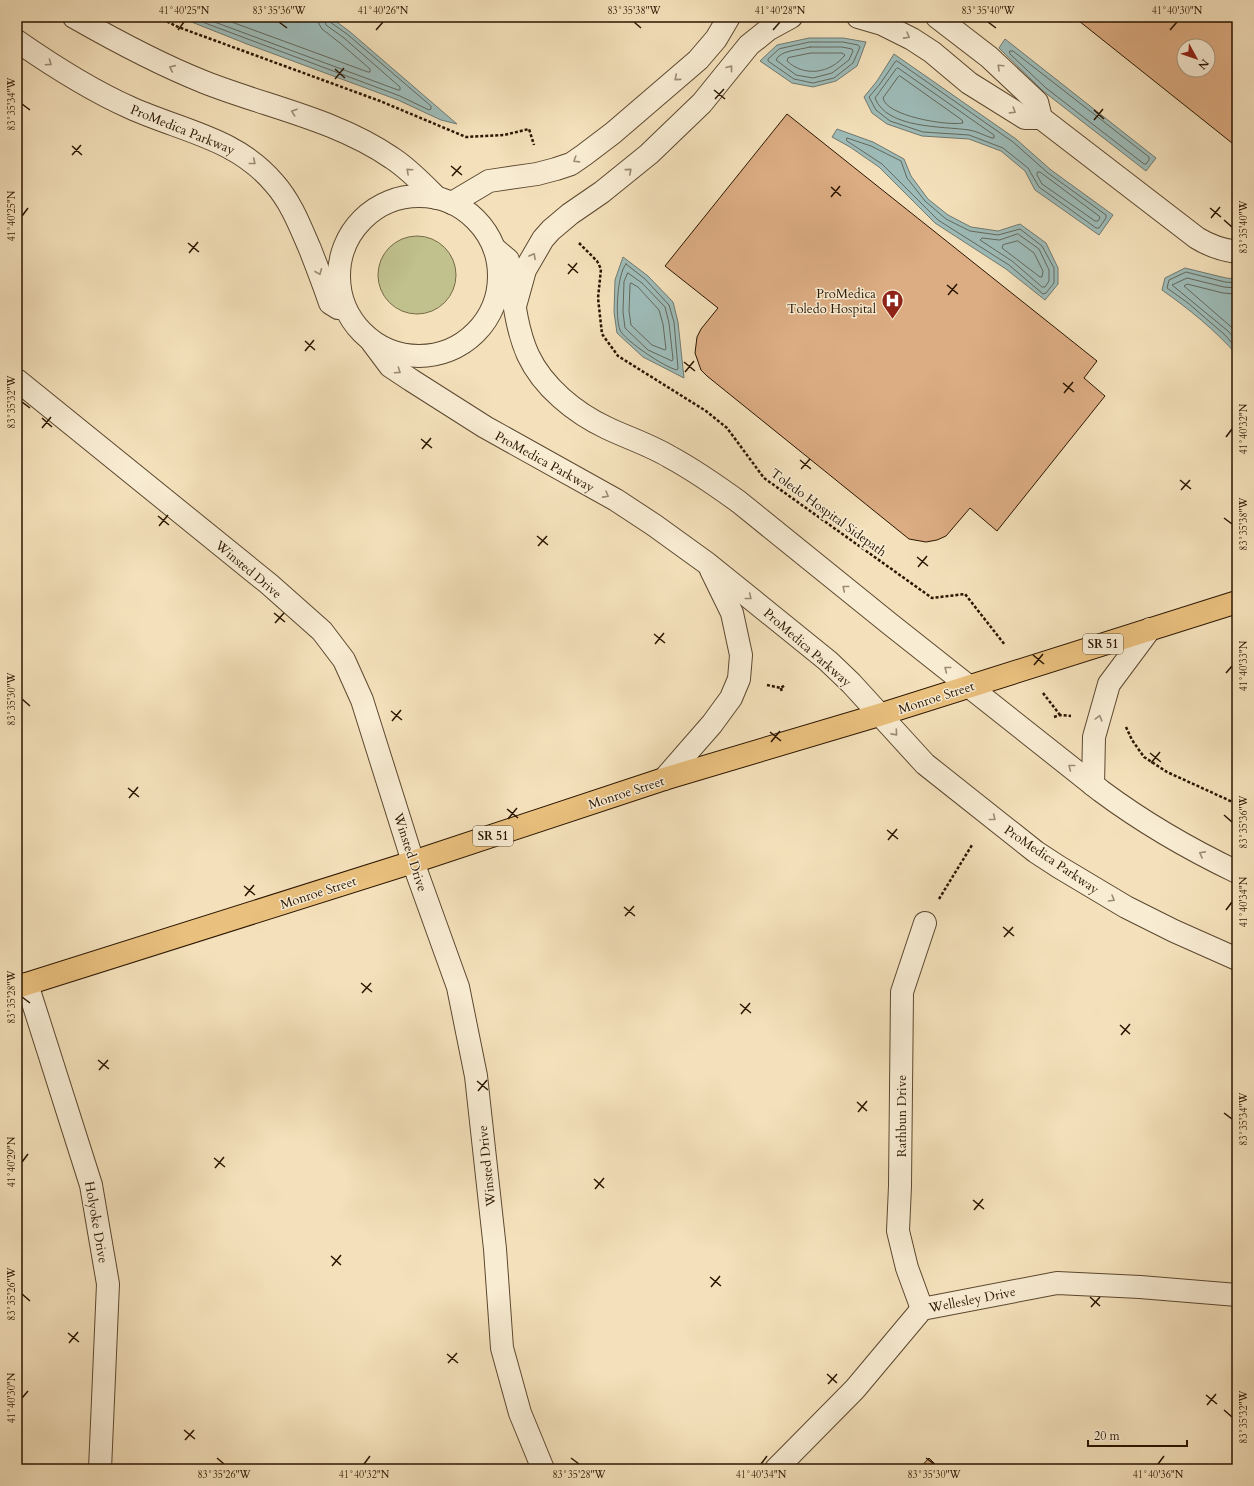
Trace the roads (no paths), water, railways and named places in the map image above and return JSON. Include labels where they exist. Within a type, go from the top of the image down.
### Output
[{"type":"main road","name":"Monroe Street","points":[[22,986],[413,862],[664,779],[880,715],[1237,602]]},
{"type":"street","points":[[74,17],[148,57],[204,82],[300,114],[346,132],[393,158],[445,201]]},
{"type":"street","points":[[445,201],[488,181],[530,175],[571,164],[612,133],[698,60],[716,39],[729,17]]},
{"type":"street","points":[[515,306],[525,270],[543,239],[570,214],[608,188],[649,154],[702,103],[749,45],[770,29],[791,17]]},
{"type":"street","points":[[858,17],[882,24],[912,39],[932,52],[969,83],[1025,118],[1041,118],[1197,238],[1211,246],[1225,251],[1237,252]]},
{"type":"street","points":[[937,17],[989,57],[1037,102],[1041,118]]},
{"type":"street","name":"ProMedica Parkway","points":[[17,41],[69,76],[110,98],[160,121],[221,142],[251,160],[267,175],[284,196],[300,226],[330,303],[348,314]]},
{"type":"street","points":[[423,196],[445,201],[466,211],[478,222],[488,235],[495,249],[499,280],[497,295],[492,310],[484,324],[473,335],[461,345],[447,352],[432,356],[416,357],[401,355],[386,350],[372,342],[359,330],[348,314],[342,299],[339,285],[339,269],[347,240],[366,216],[378,207],[392,200],[423,196]]},
{"type":"street","points":[[495,249],[508,260],[515,306],[523,342],[529,356],[548,384],[561,398],[605,428],[670,456],[716,485],[1093,785],[1156,829],[1237,872]]},
{"type":"street","name":"ProMedica Parkway","points":[[372,342],[390,366],[410,380],[485,427],[616,500],[708,564],[828,661],[851,683],[925,764],[1036,852],[1126,907],[1237,959]]},
{"type":"street","name":"Winsted Drive","points":[[17,380],[269,584],[322,631],[344,660],[362,700],[398,808],[413,862],[458,987],[476,1076],[495,1249],[502,1348],[520,1413],[543,1469]]},
{"type":"street","points":[[664,779],[712,724],[731,698],[739,679],[741,655],[732,613],[708,564]]},
{"type":"street","points":[[1093,785],[1094,738],[1109,684],[1150,629]]},
{"type":"street","name":"Rathbun Drive","points":[[922,1309],[907,1268],[898,1231],[900,1186],[902,992],[925,922]]},
{"type":"street","name":"Holyoke Drive","points":[[22,986],[91,1185],[108,1284],[100,1469]]},
{"type":"street","name":"Wellesley Drive","points":[[776,1469],[855,1389],[922,1309],[1057,1283],[1140,1287],[1237,1295]]},
{"type":"water","points":[[179,17],[330,17],[349,31],[457,124],[441,120],[398,100]]},
{"type":"water","points":[[809,38],[843,38],[866,42],[857,66],[836,81],[813,87],[792,83],[760,61],[777,45]]},
{"type":"water","points":[[1005,39],[1156,158],[1146,171],[1043,91],[999,48]]},
{"type":"water","points":[[894,54],[1016,139],[1051,170],[1113,215],[1099,235],[1035,190],[1025,171],[1001,151],[969,139],[922,136],[887,124],[872,113],[864,97],[877,81]]},
{"type":"water","points":[[837,129],[873,142],[904,159],[911,176],[928,199],[948,215],[971,227],[998,231],[1020,224],[1046,243],[1058,268],[1058,284],[1045,300],[1006,269],[935,223],[879,167],[850,147],[832,137]]},
{"type":"water","points":[[623,257],[648,276],[673,302],[678,322],[684,378],[643,357],[617,333],[614,312],[615,280]]},
{"type":"water","points":[[1185,268],[1226,278],[1237,279],[1237,355],[1201,320],[1162,290],[1165,278]]},
{"type":"place","name":"ProMedica Toledo Hospital","points":[[892,320]]}]
